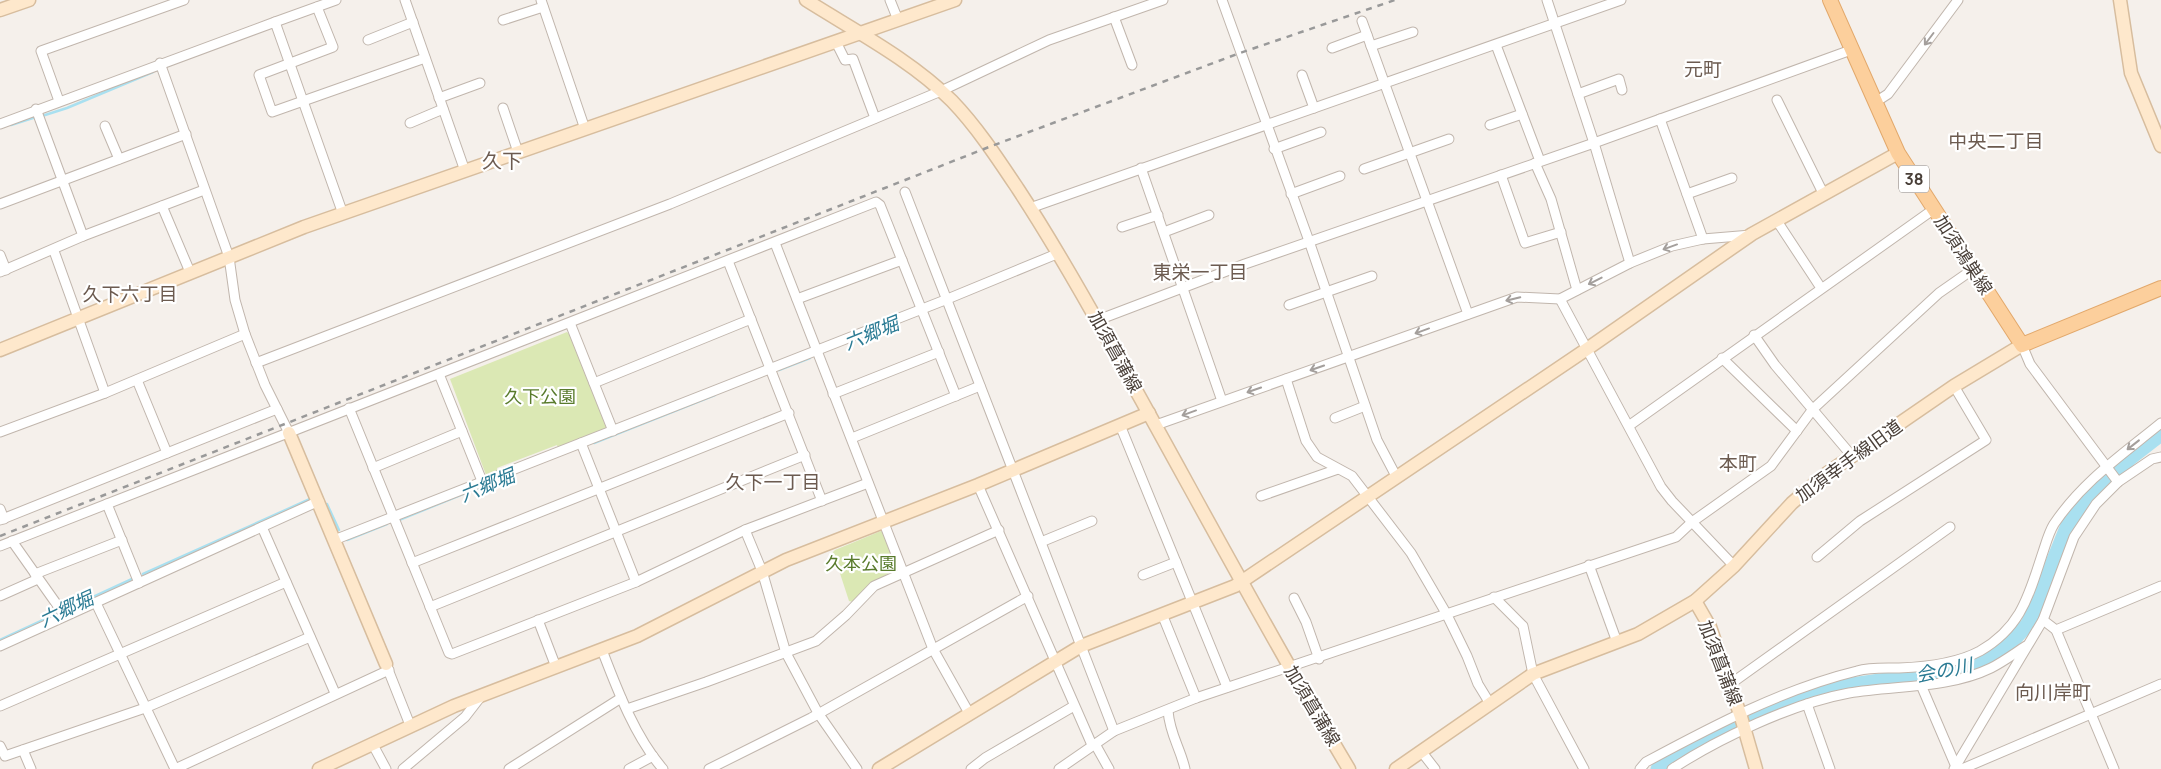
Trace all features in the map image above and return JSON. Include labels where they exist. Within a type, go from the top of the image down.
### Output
[{"type":"main road","name":"加須鴻巣線","points":[[1830,0],[1874,103],[1898,153],[2022,345]]},
{"type":"main road","points":[[2022,345],[2161,288]]},
{"type":"street","points":[[0,10],[29,0]]},
{"type":"street","points":[[59,101],[40,51],[184,0]]},
{"type":"street","points":[[0,124],[160,63],[336,0]]},
{"type":"street","points":[[405,0],[465,171]]},
{"type":"street","name":"加須菖蒲線","points":[[806,0],[910,67],[941,91],[986,142],[1059,253],[1098,320],[1288,667],[1349,769]]},
{"type":"street","points":[[890,0],[898,20]]},
{"type":"street","points":[[0,350],[190,272],[343,214],[955,0]]},
{"type":"street","points":[[256,363],[670,204],[941,91],[1049,40],[1163,0]]},
{"type":"street","points":[[1222,0],[1327,293],[1377,440],[1396,476]]},
{"type":"street","points":[[1547,0],[1594,143],[1630,263]]},
{"type":"street","points":[[1030,208],[1621,0]]},
{"type":"street","points":[[1874,103],[1888,94],[1958,0]]},
{"type":"street","points":[[2120,0],[2132,73],[2161,146]]},
{"type":"street","points":[[503,20],[542,4],[585,129]]},
{"type":"street","points":[[318,7],[333,47],[260,75],[272,112],[425,58]]},
{"type":"street","points":[[1114,17],[1132,65]]},
{"type":"street","points":[[1362,21],[1468,314]]},
{"type":"street","points":[[275,22],[343,214]]},
{"type":"street","points":[[368,40],[413,22]]},
{"type":"street","points":[[1371,46],[1412,32]]},
{"type":"street","points":[[1332,48],[1367,34]]},
{"type":"street","points":[[836,42],[845,60],[853,58],[875,118]]},
{"type":"street","points":[[1496,45],[1551,199],[1578,290]]},
{"type":"street","points":[[1098,320],[1183,287],[1594,143],[1851,50]]},
{"type":"street","points":[[160,63],[229,257],[235,300],[245,334],[256,363],[319,501],[410,725]]},
{"type":"street","points":[[1302,75],[1314,108]]},
{"type":"street","points":[[1578,94],[1618,79],[1622,90]]},
{"type":"street","points":[[439,98],[480,83]]},
{"type":"street","points":[[1777,100],[1824,195]]},
{"type":"street","points":[[503,108],[518,152]]},
{"type":"street","points":[[36,109],[83,236]]},
{"type":"street","points":[[410,123],[443,109]]},
{"type":"street","points":[[1490,125],[1522,114]]},
{"type":"street","points":[[1660,119],[1703,239]]},
{"type":"street","points":[[105,126],[119,159]]},
{"type":"street","points":[[1274,149],[1321,132]]},
{"type":"street","points":[[0,204],[186,134]]},
{"type":"street","points":[[1364,169],[1448,139]]},
{"type":"street","points":[[879,769],[1081,646],[1241,582],[1587,349],[1752,234],[1898,153]]},
{"type":"street","points":[[1141,168],[1222,401]]},
{"type":"street","points":[[1501,175],[1525,243],[1561,232]]},
{"type":"street","points":[[1291,194],[1340,176]]},
{"type":"street","points":[[1687,194],[1732,178]]},
{"type":"street","points":[[0,255],[3,271],[54,251],[83,236],[204,190]]},
{"type":"street","points":[[905,192],[1114,731]]},
{"type":"street","points":[[0,546],[876,202],[880,205],[956,396]]},
{"type":"street","points":[[162,206],[190,272]]},
{"type":"street","points":[[1630,425],[1754,335],[1934,209]]},
{"type":"street","points":[[1122,227],[1158,215]]},
{"type":"street","points":[[1164,232],[1209,215]]},
{"type":"street","points":[[1777,221],[1821,288]]},
{"type":"street","points":[[319,769],[410,725],[482,694],[602,650],[644,632],[762,571],[1013,471],[1120,425],[1153,419],[1222,401],[1517,297],[1560,299],[1630,263],[1672,246],[1703,239],[1752,234]]},
{"type":"street","points":[[774,243],[852,438],[882,522],[933,649],[969,713]]},
{"type":"street","points":[[54,251],[105,393]]},
{"type":"street","points":[[334,540],[921,308],[946,300],[1059,253]]},
{"type":"street","points":[[797,299],[902,260]]},
{"type":"street","points":[[728,261],[822,501]]},
{"type":"street","points":[[1059,769],[1114,731],[1168,711],[1196,698],[1288,667],[1319,659],[1446,613],[1676,537],[1692,522],[1770,466],[1813,409],[1939,293],[1972,270]]},
{"type":"street","points":[[1289,305],[1372,276]]},
{"type":"street","points":[[1560,299],[1630,425],[1661,487],[1734,566]]},
{"type":"street","points":[[594,383],[751,319]]},
{"type":"street","points":[[570,323],[613,431]]},
{"type":"street","points":[[0,432],[105,393],[245,334]]},
{"type":"street","points":[[1754,335],[1774,365],[1852,456]]},
{"type":"street","points":[[2022,345],[2030,364],[2118,482]]},
{"type":"street","name":"加須幸手線旧道","points":[[1695,601],[1734,566],[1792,503],[1852,456],[1954,386],[2022,345]]},
{"type":"street","points":[[833,394],[938,352]]},
{"type":"street","points":[[1722,358],[1797,432]]},
{"type":"street","points":[[439,374],[482,481]]},
{"type":"street","points":[[1286,379],[1306,441],[1317,457],[1352,476],[1418,564],[1446,613],[1478,684],[1489,702]]},
{"type":"street","points":[[137,380],[167,453]]},
{"type":"street","points":[[852,438],[980,386]]},
{"type":"street","points":[[1817,556],[1860,521],[1986,440],[1954,386]]},
{"type":"street","points":[[1335,418],[1365,406]]},
{"type":"street","points":[[349,408],[430,607],[452,654],[636,582],[744,530],[868,483]]},
{"type":"street","points":[[0,509],[2,519],[277,409]]},
{"type":"street","points":[[412,563],[598,487],[789,413]]},
{"type":"street","points":[[1672,769],[1742,723],[1824,679],[1862,669],[1916,668],[1944,664],[1979,651],[2009,629],[2023,609],[2052,526],[2075,494],[2161,423]]},
{"type":"street","points":[[1120,425],[1227,687]]},
{"type":"street","points":[[373,468],[462,431]]},
{"type":"street","points":[[581,443],[636,582]]},
{"type":"street","points":[[430,607],[805,455]]},
{"type":"street","points":[[1957,768],[2028,644],[2044,620],[2074,536],[2096,504],[2118,482],[2160,456]]},
{"type":"street","points":[[1261,496],[1338,469]]},
{"type":"street","points":[[978,485],[1028,596],[1074,706],[1093,744],[1109,769]]},
{"type":"street","points":[[0,646],[319,501]]},
{"type":"street","points":[[108,504],[139,583]]},
{"type":"street","points":[[1041,542],[1092,521]]},
{"type":"street","points":[[262,527],[335,693]]},
{"type":"street","points":[[1728,685],[1950,527]]},
{"type":"street","points":[[744,530],[762,571],[786,653],[818,713],[857,769]]},
{"type":"street","points":[[627,708],[786,653],[821,637],[846,616],[870,589],[999,530]]},
{"type":"street","points":[[0,596],[37,577],[122,540]]},
{"type":"street","points":[[12,541],[65,616]]},
{"type":"street","points":[[1143,576],[1176,562]]},
{"type":"street","points":[[1589,565],[1617,642]]},
{"type":"street","points":[[0,706],[286,582]]},
{"type":"street","points":[[2056,630],[2161,586]]},
{"type":"street","points":[[709,769],[818,713],[1028,596]]},
{"type":"street","points":[[1494,597],[1523,626],[1533,674],[1584,769]]},
{"type":"street","points":[[1294,598],[1306,622],[1319,659]]},
{"type":"street","name":"加須菖蒲線","points":[[1396,769],[1489,702],[1533,674],[1654,626],[1695,601],[1710,627],[1756,769]]},
{"type":"street","points":[[96,603],[175,769],[388,667]]},
{"type":"street","points":[[1162,614],[1196,698]]},
{"type":"street","points":[[538,620],[556,667]]},
{"type":"street","points":[[2044,620],[2056,630],[2114,769]]},
{"type":"street","points":[[0,746],[5,756],[146,708],[310,637]]},
{"type":"street","points":[[1640,769],[1646,762],[1703,732],[1849,693],[1921,685],[1971,675],[1991,668],[2028,644]]},
{"type":"street","points":[[602,650],[621,698],[653,756],[663,769]]},
{"type":"street","points":[[1957,768],[2161,684]]},
{"type":"street","points":[[1921,685],[1957,768]]},
{"type":"street","points":[[403,769],[465,717],[482,694]]},
{"type":"street","points":[[509,769],[621,698]]},
{"type":"street","points":[[1807,704],[1830,769]]},
{"type":"street","points":[[971,769],[985,758],[1074,706]]},
{"type":"street","points":[[1168,711],[1170,730],[1184,760],[1185,769]]},
{"type":"street","points":[[372,743],[386,769]]},
{"type":"street","points":[[23,750],[31,769]]},
{"type":"street","points":[[1421,751],[1435,769]]},
{"type":"street","points":[[629,769],[653,756]]},
{"type":"green space","name":"久下公園","points":[[567,332],[570,335],[607,429],[558,448],[557,445],[497,468],[498,471],[486,475],[450,379]]},
{"type":"green space","name":"久本公園","points":[[881,531],[884,533],[898,568],[867,586],[853,602],[849,601],[833,552]]},
{"type":"waterway","points":[[42,116],[67,108],[153,72]]},
{"type":"waterway","points":[[11,125],[36,117]]},
{"type":"waterway","name":"六郷堀","points":[[779,370],[810,358]]},
{"type":"waterway","name":"六郷堀","points":[[594,443],[715,395]]},
{"type":"waterway","name":"会の川","points":[[1658,769],[1675,756],[1775,706],[1831,688],[1964,669],[1985,661],[2016,637],[2028,624],[2068,525],[2081,507],[2130,458],[2161,434]]},
{"type":"waterway","name":"六郷堀","points":[[399,520],[520,471]]},
{"type":"waterway","name":"六郷堀","points":[[143,574],[310,499]]},
{"type":"waterway","name":"六郷堀","points":[[327,504],[339,530]]},
{"type":"waterway","name":"六郷堀","points":[[347,540],[387,524]]},
{"type":"waterway","name":"六郷堀","points":[[0,640],[132,579]]},
{"type":"railway","points":[[0,536],[989,147],[1240,53],[1395,0]]},
{"type":"district","name":"元町","points":[[1703,69]]},
{"type":"district","name":"中央二丁目","points":[[1996,141]]},
{"type":"district","name":"久下","points":[[502,161]]},
{"type":"district","name":"東栄一丁目","points":[[1200,272]]},
{"type":"district","name":"久下六丁目","points":[[130,294]]},
{"type":"district","name":"本町","points":[[1738,463]]},
{"type":"district","name":"久下一丁目","points":[[773,482]]},
{"type":"district","name":"向川岸町","points":[[2053,692]]}]
